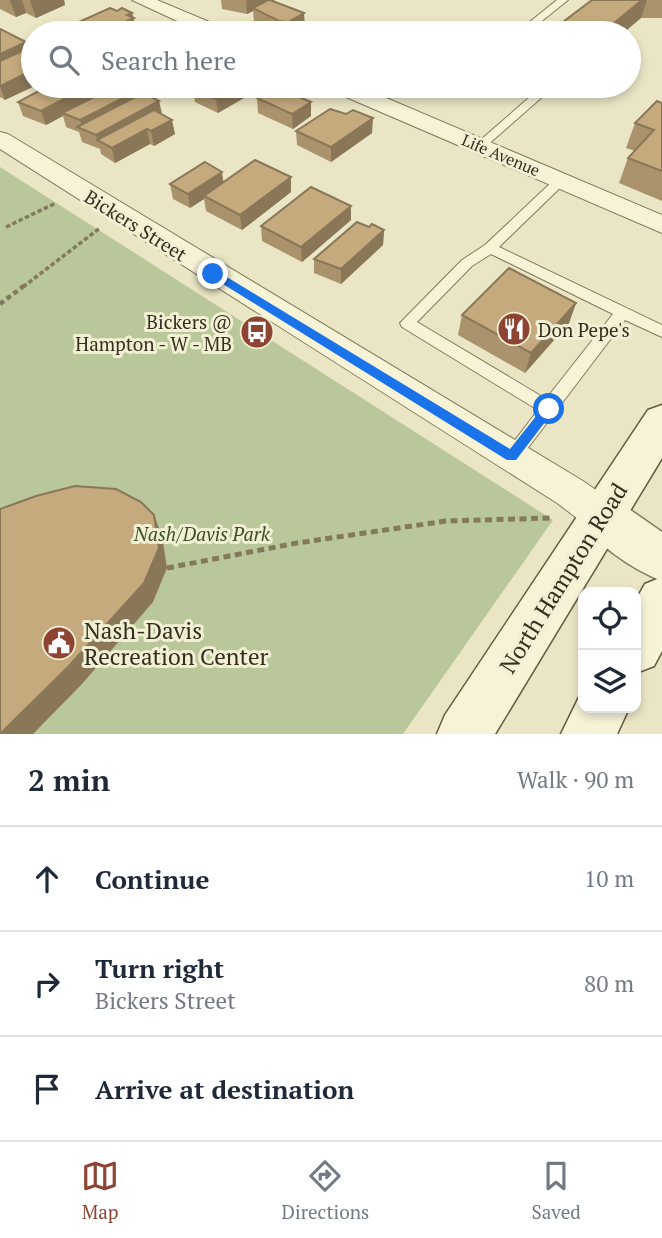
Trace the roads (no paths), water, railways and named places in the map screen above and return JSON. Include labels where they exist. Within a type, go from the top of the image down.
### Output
[{"type":"main road","name":"North Hampton Road","points":[[464,734],[662,422]]},
{"type":"main road","name":"Bickers Street","points":[[603,516],[662,559]]},
{"type":"main road","points":[[641,639],[662,601]]},
{"type":"main road","points":[[588,734],[599,713]]},
{"type":"street","points":[[141,0],[191,21]]},
{"type":"street","name":"Life Avenue","points":[[368,98],[662,225]]},
{"type":"street","name":"Bickers Street","points":[[0,139],[512,456],[603,516]]},
{"type":"lane","points":[[536,21],[563,0]]},
{"type":"lane","points":[[480,146],[535,98]]},
{"type":"lane","points":[[549,409],[407,323],[467,263],[490,248],[560,181]]},
{"type":"lane","points":[[490,248],[662,331]]},
{"type":"lane","points":[[512,456],[623,312]]},
{"type":"place","name":"Don Pepe's","points":[[514,329]]},
{"type":"place","name":"Bickers @ Hampton - W - MB","points":[[257,332]]},
{"type":"place","name":"Nash-Davis Recreation Center","points":[[59,643]]},
{"type":"park label","name":"Nash/Davis Park","points":[[202,533]]}]
